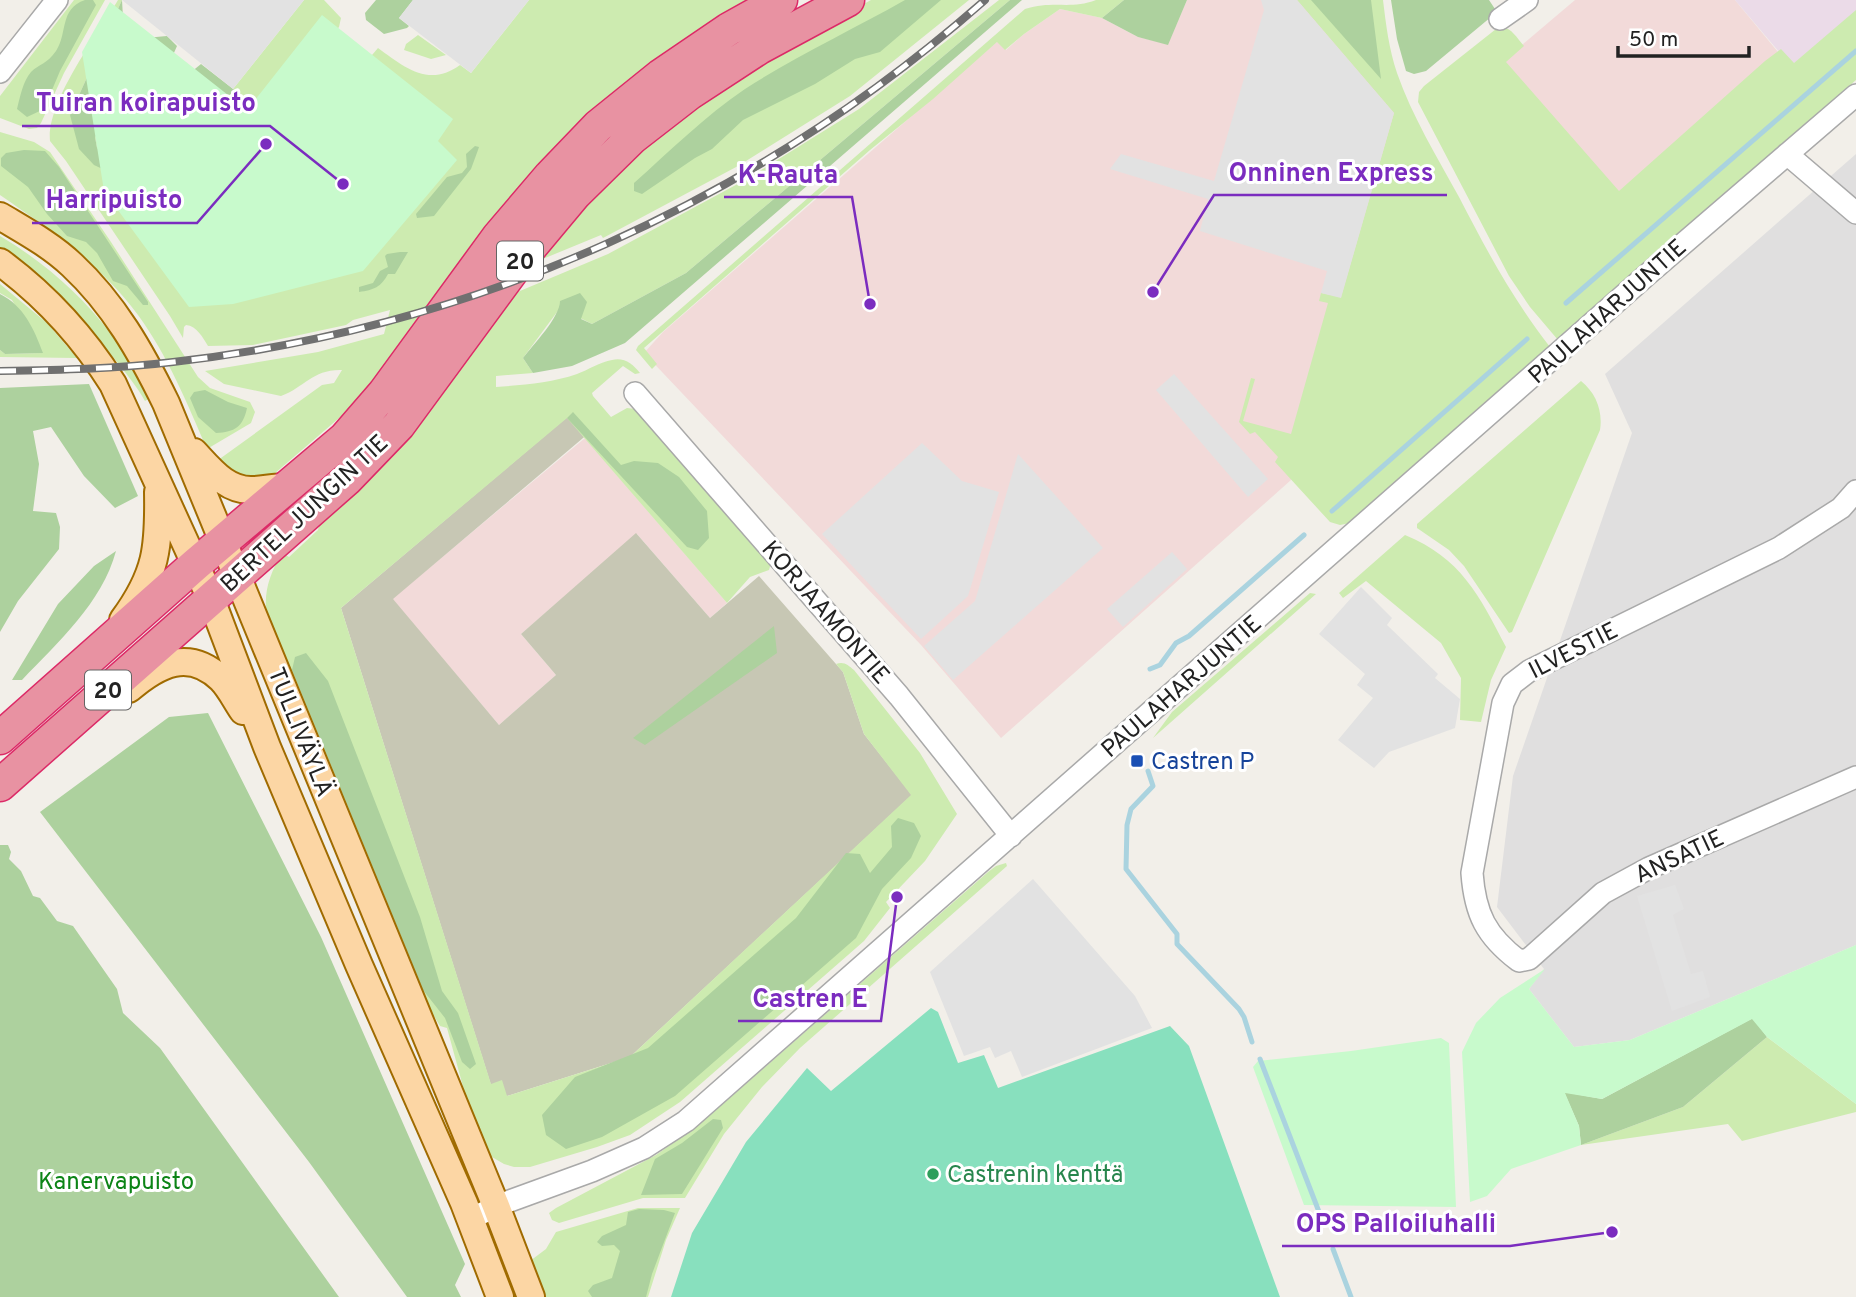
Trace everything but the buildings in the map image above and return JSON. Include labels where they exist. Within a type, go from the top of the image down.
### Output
[{"type":"highway","name":"BERTEL JUNGIN TIE","points":[[224,541],[345,439],[384,393],[498,237],[550,176],[598,127],[660,76],[729,29],[781,0]]},
{"type":"highway","name":"BERTEL JUNGIN TIE","points":[[211,599],[347,479],[399,425],[524,255],[575,194],[632,138],[690,93],[748,56],[848,0]]},
{"type":"highway","name":"20","points":[[0,738],[224,541]]},
{"type":"highway","name":"20","points":[[2,783],[211,599]]},
{"type":"main road","name":"TULLIVÄYLÄ","points":[[0,216],[42,241],[71,264],[124,325],[143,358],[183,440],[531,1297]]},
{"type":"main road","name":"TULLIVÄYLÄ","points":[[0,262],[30,284],[58,311],[92,352],[113,384],[211,599],[267,747],[471,1219],[500,1297]]},
{"type":"main road","points":[[183,440],[218,477],[234,489],[254,490],[269,486],[288,488]]},
{"type":"main road","points":[[106,644],[139,599],[152,567],[159,536],[158,483]]},
{"type":"main road","points":[[2,783],[71,738],[149,672],[165,664],[190,662],[207,669],[222,680],[267,747]]},
{"type":"street","points":[[0,72],[57,0]]},
{"type":"street","points":[[1500,19],[1527,0]]},
{"type":"street","name":"PAULAHARJUNTIE","points":[[471,1219],[496,1206],[592,1171],[644,1148],[686,1121],[1856,95]]},
{"type":"street","points":[[1787,154],[1856,212]]},
{"type":"street","name":"KORJAAMONTIE","points":[[635,393],[898,696],[1011,836]]},
{"type":"street","name":"ILVESTIE","points":[[1519,961],[1497,943],[1481,918],[1474,897],[1472,873],[1503,703],[1512,684],[1529,671],[1779,548],[1842,508],[1856,491]]},
{"type":"street","name":"ANSATIE","points":[[1519,961],[1529,959],[1603,893],[1649,868],[1856,777]]},
{"type":"shaded area","points":[[122,0],[304,0],[233,89]]},
{"type":"shaded area","points":[[413,0],[529,0],[471,73],[399,18]]},
{"type":"shaded area","points":[[1187,0],[1311,0],[1400,102],[1291,480],[1001,738],[921,645],[644,353],[663,332],[998,41],[1006,50],[1060,9],[1102,18],[1138,37],[1168,44]]},
{"type":"shaded area","points":[[1261,0],[1297,0],[1394,113],[1341,298],[1321,293],[1327,271],[1200,231],[1208,199],[1110,169],[1121,154],[1214,181],[1264,10]]},
{"type":"shaded area","points":[[1575,0],[1735,0],[1778,52],[1618,193],[1503,61]]},
{"type":"shaded area","points":[[1735,0],[1856,0],[1856,12],[1791,66]]},
{"type":"shaded area","points":[[1856,154],[1856,945],[1630,1040],[1574,1047],[1529,989],[1544,969],[1497,907],[1513,776],[1632,433],[1605,374]]},
{"type":"shaded area","points":[[1174,374],[1268,479],[1248,497],[1156,390]]},
{"type":"shaded area","points":[[573,412],[609,416],[393,599],[499,725],[556,675],[521,634],[636,533],[710,618],[759,576],[843,672],[864,734],[912,795],[630,1057],[507,1096],[491,1085],[341,608]]},
{"type":"shaded area","points":[[585,438],[727,603],[710,618],[637,534],[521,634],[556,675],[499,725],[392,599]]},
{"type":"shaded area","points":[[922,443],[962,481],[999,492],[968,596],[921,639],[822,534]]},
{"type":"shaded area","points":[[1018,454],[1103,548],[953,680],[924,646],[975,601]]},
{"type":"shaded area","points":[[1172,552],[1187,569],[1123,627],[1107,609]]},
{"type":"shaded area","points":[[1361,587],[1392,618],[1387,625],[1438,674],[1435,678],[1460,699],[1455,728],[1389,752],[1374,768],[1338,740],[1373,698],[1357,685],[1365,674],[1319,634]]},
{"type":"shaded area","points":[[1033,879],[1135,996],[1152,1028],[1022,1077],[1011,1051],[995,1058],[990,1047],[964,1056],[930,972]]},
{"type":"shaded area","points":[[1675,885],[1684,909],[1673,915],[1691,974],[1703,971],[1710,997],[1672,1011],[1637,896]]},
{"type":"green space","points":[[74,0],[105,0],[64,73],[41,123],[37,128],[29,129],[0,118],[0,96]]},
{"type":"green space","points":[[85,0],[93,0],[96,5],[60,71],[44,109],[27,117],[17,109],[26,80],[31,72],[56,51],[71,9]]},
{"type":"green space","points":[[118,0],[122,0],[70,115],[97,148],[95,137],[105,130],[246,99],[233,89],[304,0],[324,0],[341,18],[339,27],[310,63],[361,68],[378,48],[407,68],[427,75],[438,75],[460,65],[471,73],[529,0],[761,0],[720,23],[408,343],[353,406],[274,474],[251,482],[214,463],[322,385],[334,383],[342,370],[316,375],[281,396],[224,384],[205,371],[318,352],[384,334],[390,310],[353,320],[346,325],[253,345],[208,346],[196,330],[186,325],[183,338],[50,141],[51,125],[64,88]]},
{"type":"green space","points":[[122,0],[124,35],[145,38],[167,36],[177,46],[173,55],[185,77],[201,64],[246,99],[245,104],[222,111],[104,130],[95,137],[97,148],[126,180],[94,165],[79,149],[70,115]]},
{"type":"green space","points":[[376,0],[413,0],[399,18],[409,26],[384,34],[366,20],[365,13]]},
{"type":"green space","points":[[871,0],[969,0],[850,96],[738,166],[603,238],[601,235],[533,263],[604,183],[674,121],[737,77]]},
{"type":"green space","points":[[905,0],[941,0],[880,52],[855,59],[815,84],[743,120],[712,149],[642,194],[634,191],[634,183],[730,99],[804,54]]},
{"type":"green space","points":[[999,0],[1010,0],[686,273],[592,324],[560,308],[523,358],[533,373],[496,376],[496,387],[547,382],[612,360],[624,360],[631,364],[640,373],[635,374],[623,366],[592,393],[593,396],[611,417],[627,408],[636,409],[771,563],[769,570],[750,577],[727,603],[567,418],[341,608],[491,1084],[502,1080],[507,1096],[630,1057],[911,795],[864,734],[843,672],[836,664],[844,663],[854,670],[920,753],[957,814],[925,861],[886,902],[890,908],[864,941],[680,1102],[630,1135],[597,1147],[530,1167],[504,1164],[492,1157],[482,1145],[473,1123],[447,1028],[440,1026],[418,989],[268,621],[266,594],[273,569],[282,553],[289,557],[318,530],[321,518],[508,296],[608,254],[745,180],[859,109]]},
{"type":"green space","points":[[1010,0],[1022,0],[625,343],[572,366],[533,373],[523,358],[551,323],[560,301],[580,293],[587,302],[581,319],[592,324],[686,273]]},
{"type":"green space","points":[[1096,0],[1124,0],[1102,18],[1060,9],[1005,50],[997,42],[644,348],[657,364],[652,369],[636,350],[1025,9]]},
{"type":"green space","points":[[1124,0],[1187,0],[1168,45],[1138,37],[1102,18]]},
{"type":"green space","points":[[1297,0],[1383,0],[1394,64],[1417,121],[1501,274],[1550,347],[1350,523],[1340,525],[1330,522],[1275,462],[1278,457],[1255,432],[1250,434],[1239,422],[1251,378],[1255,379],[1243,421],[1291,434],[1328,303],[1319,301],[1321,293],[1341,297],[1394,113]]},
{"type":"green space","points":[[1311,0],[1371,0],[1381,79]]},
{"type":"green space","points":[[1391,0],[1489,0],[1497,12],[1426,71],[1414,74],[1406,71],[1397,39]]},
{"type":"green space","points":[[110,2],[247,110],[322,15],[453,119],[438,141],[457,160],[363,271],[233,304],[189,307],[104,191],[82,52]]},
{"type":"green space","points":[[1856,10],[1856,80],[1558,340],[1530,307],[1509,276],[1418,102],[1419,92],[1424,86],[1496,29],[1508,29],[1524,46],[1506,62],[1619,191],[1765,61],[1781,49],[1794,63]]},
{"type":"green space","points":[[418,35],[446,55],[431,59],[404,50],[406,44]]},
{"type":"green space","points":[[0,132],[34,142],[50,152],[198,377],[210,388],[250,402],[255,412],[251,423],[207,449],[168,363],[124,297],[74,249],[0,195]]},
{"type":"green space","points":[[475,146],[479,147],[471,169],[434,216],[417,218],[416,214],[447,177],[462,173],[467,167],[466,154]]},
{"type":"green space","points":[[45,151],[59,167],[148,305],[143,305],[127,286],[113,281],[97,253],[86,242],[67,236],[28,187],[1,166],[1,158],[6,153]]},
{"type":"green space","points":[[0,236],[45,267],[73,291],[99,319],[121,348],[150,398],[145,401],[100,341],[61,299],[0,249]]},
{"type":"green space","points":[[408,252],[395,274],[388,274],[376,287],[359,292],[359,287],[373,283],[380,271],[388,267],[385,256],[387,254]]},
{"type":"green space","points":[[0,284],[47,323],[77,358],[0,357],[0,350],[5,354],[42,353],[12,300],[0,293]]},
{"type":"green space","points":[[0,294],[22,312],[43,353],[5,354],[0,350]]},
{"type":"green space","points":[[1581,381],[1591,391],[1597,403],[1600,430],[1512,632],[1509,633],[1464,566],[1449,550],[1417,528],[1417,524]]},
{"type":"green space","points":[[89,384],[138,496],[115,508],[84,476],[51,427],[33,431],[39,464],[33,511],[56,513],[60,527],[59,549],[18,601],[0,632],[0,388]]},
{"type":"green space","points":[[205,390],[247,408],[237,427],[216,433],[198,417],[190,398],[194,392]]},
{"type":"green space","points":[[573,412],[621,465],[634,461],[658,463],[679,477],[707,511],[709,538],[698,550],[687,547],[567,418]]},
{"type":"green space","points":[[1405,535],[1441,555],[1466,580],[1487,611],[1506,647],[1491,680],[1481,722],[1460,720],[1461,678],[1441,643],[1366,581],[1343,598],[1339,593]]},
{"type":"green space","points":[[116,551],[90,605],[22,680],[12,680],[58,604],[94,566]]},
{"type":"green space","points":[[1310,593],[1316,594],[1153,738],[1172,712]]},
{"type":"green space","points":[[774,626],[777,653],[645,745],[633,738]]},
{"type":"green space","points":[[306,653],[328,681],[420,917],[442,991],[458,1013],[476,1064],[470,1069],[462,1062],[445,1018],[423,990],[292,670],[295,657]]},
{"type":"green space","points":[[208,713],[321,937],[465,1264],[455,1285],[461,1297],[407,1297],[309,1162],[40,812],[169,717]]},
{"type":"green space","points":[[898,818],[914,823],[921,836],[911,858],[882,889],[856,938],[675,1096],[602,1137],[566,1149],[546,1135],[542,1115],[575,1077],[648,1048],[796,918],[846,853],[860,854],[870,873],[892,847],[891,826]]},
{"type":"green space","name":"Kanervapuisto","points":[[0,845],[8,845],[11,852],[9,859],[21,871],[33,896],[40,898],[57,921],[73,926],[117,989],[123,1013],[160,1048],[339,1297],[0,1297]]},
{"type":"green space","points":[[1006,863],[1007,866],[800,1048],[762,1087],[724,1134],[685,1198],[643,1198],[559,1223],[552,1220],[549,1213],[556,1208],[656,1155],[701,1123],[988,872]]},
{"type":"green space","points":[[1856,945],[1856,1104],[1767,1037],[1752,1019],[1602,1099],[1565,1093],[1579,1126],[1581,1145],[1511,1169],[1487,1196],[1470,1202],[1462,1052],[1476,1023],[1500,998],[1545,969],[1529,989],[1574,1047],[1630,1040]]},
{"type":"green space","points":[[931,1008],[938,1012],[958,1063],[984,1055],[998,1088],[1170,1026],[1189,1046],[1280,1297],[671,1297],[692,1233],[746,1142],[807,1068],[831,1091]]},
{"type":"green space","points":[[1753,1018],[1767,1037],[1683,1107],[1581,1145],[1579,1126],[1564,1092],[1602,1099]]},
{"type":"green space","points":[[1767,1037],[1856,1104],[1856,1112],[1742,1141],[1728,1124],[1581,1145],[1683,1107]]},
{"type":"green space","points":[[1441,1038],[1449,1043],[1456,1207],[1304,1205],[1253,1067],[1258,1061]]},
{"type":"green space","points":[[713,1119],[721,1120],[723,1128],[682,1194],[641,1195],[655,1159],[682,1143]]},
{"type":"green space","points":[[638,1208],[680,1208],[666,1240],[648,1297],[544,1297],[530,1261],[546,1249],[556,1232]]},
{"type":"green space","points":[[639,1209],[675,1213],[646,1297],[592,1297],[588,1291],[593,1285],[612,1278],[620,1251],[614,1245],[602,1246],[597,1242],[602,1236],[626,1225],[628,1212]]},
{"type":"waterway","points":[[1566,303],[1856,51]]},
{"type":"waterway","points":[[1332,511],[1527,339]]},
{"type":"waterway","points":[[1150,669],[1160,665],[1176,643],[1189,636],[1304,535]]},
{"type":"waterway","points":[[1148,771],[1153,786],[1131,809],[1127,825],[1126,869],[1177,934],[1177,944],[1239,1009],[1252,1042]]},
{"type":"waterway","points":[[1260,1059],[1321,1217]]},
{"type":"waterway","points":[[1333,1249],[1351,1297]]},
{"type":"railway","points":[[0,371],[86,369],[173,362],[285,345],[395,319],[503,286],[607,244],[708,194],[804,137],[897,72],[985,0]]},
{"type":"place","name":"Harripuisto","points":[[266,144]]},
{"type":"place","name":"Tuiran koirapuisto","points":[[343,184]]},
{"type":"place","name":"Onninen Express","points":[[1153,292]]},
{"type":"place","name":"K-Rauta","points":[[870,304]]},
{"type":"place","name":"Castren P","points":[[1137,761]]},
{"type":"place","name":"Castren E","points":[[897,897]]},
{"type":"place","name":"Castrenin kenttä","points":[[933,1174]]},
{"type":"place","name":"OPS Palloiluhalli","points":[[1612,1232]]}]
